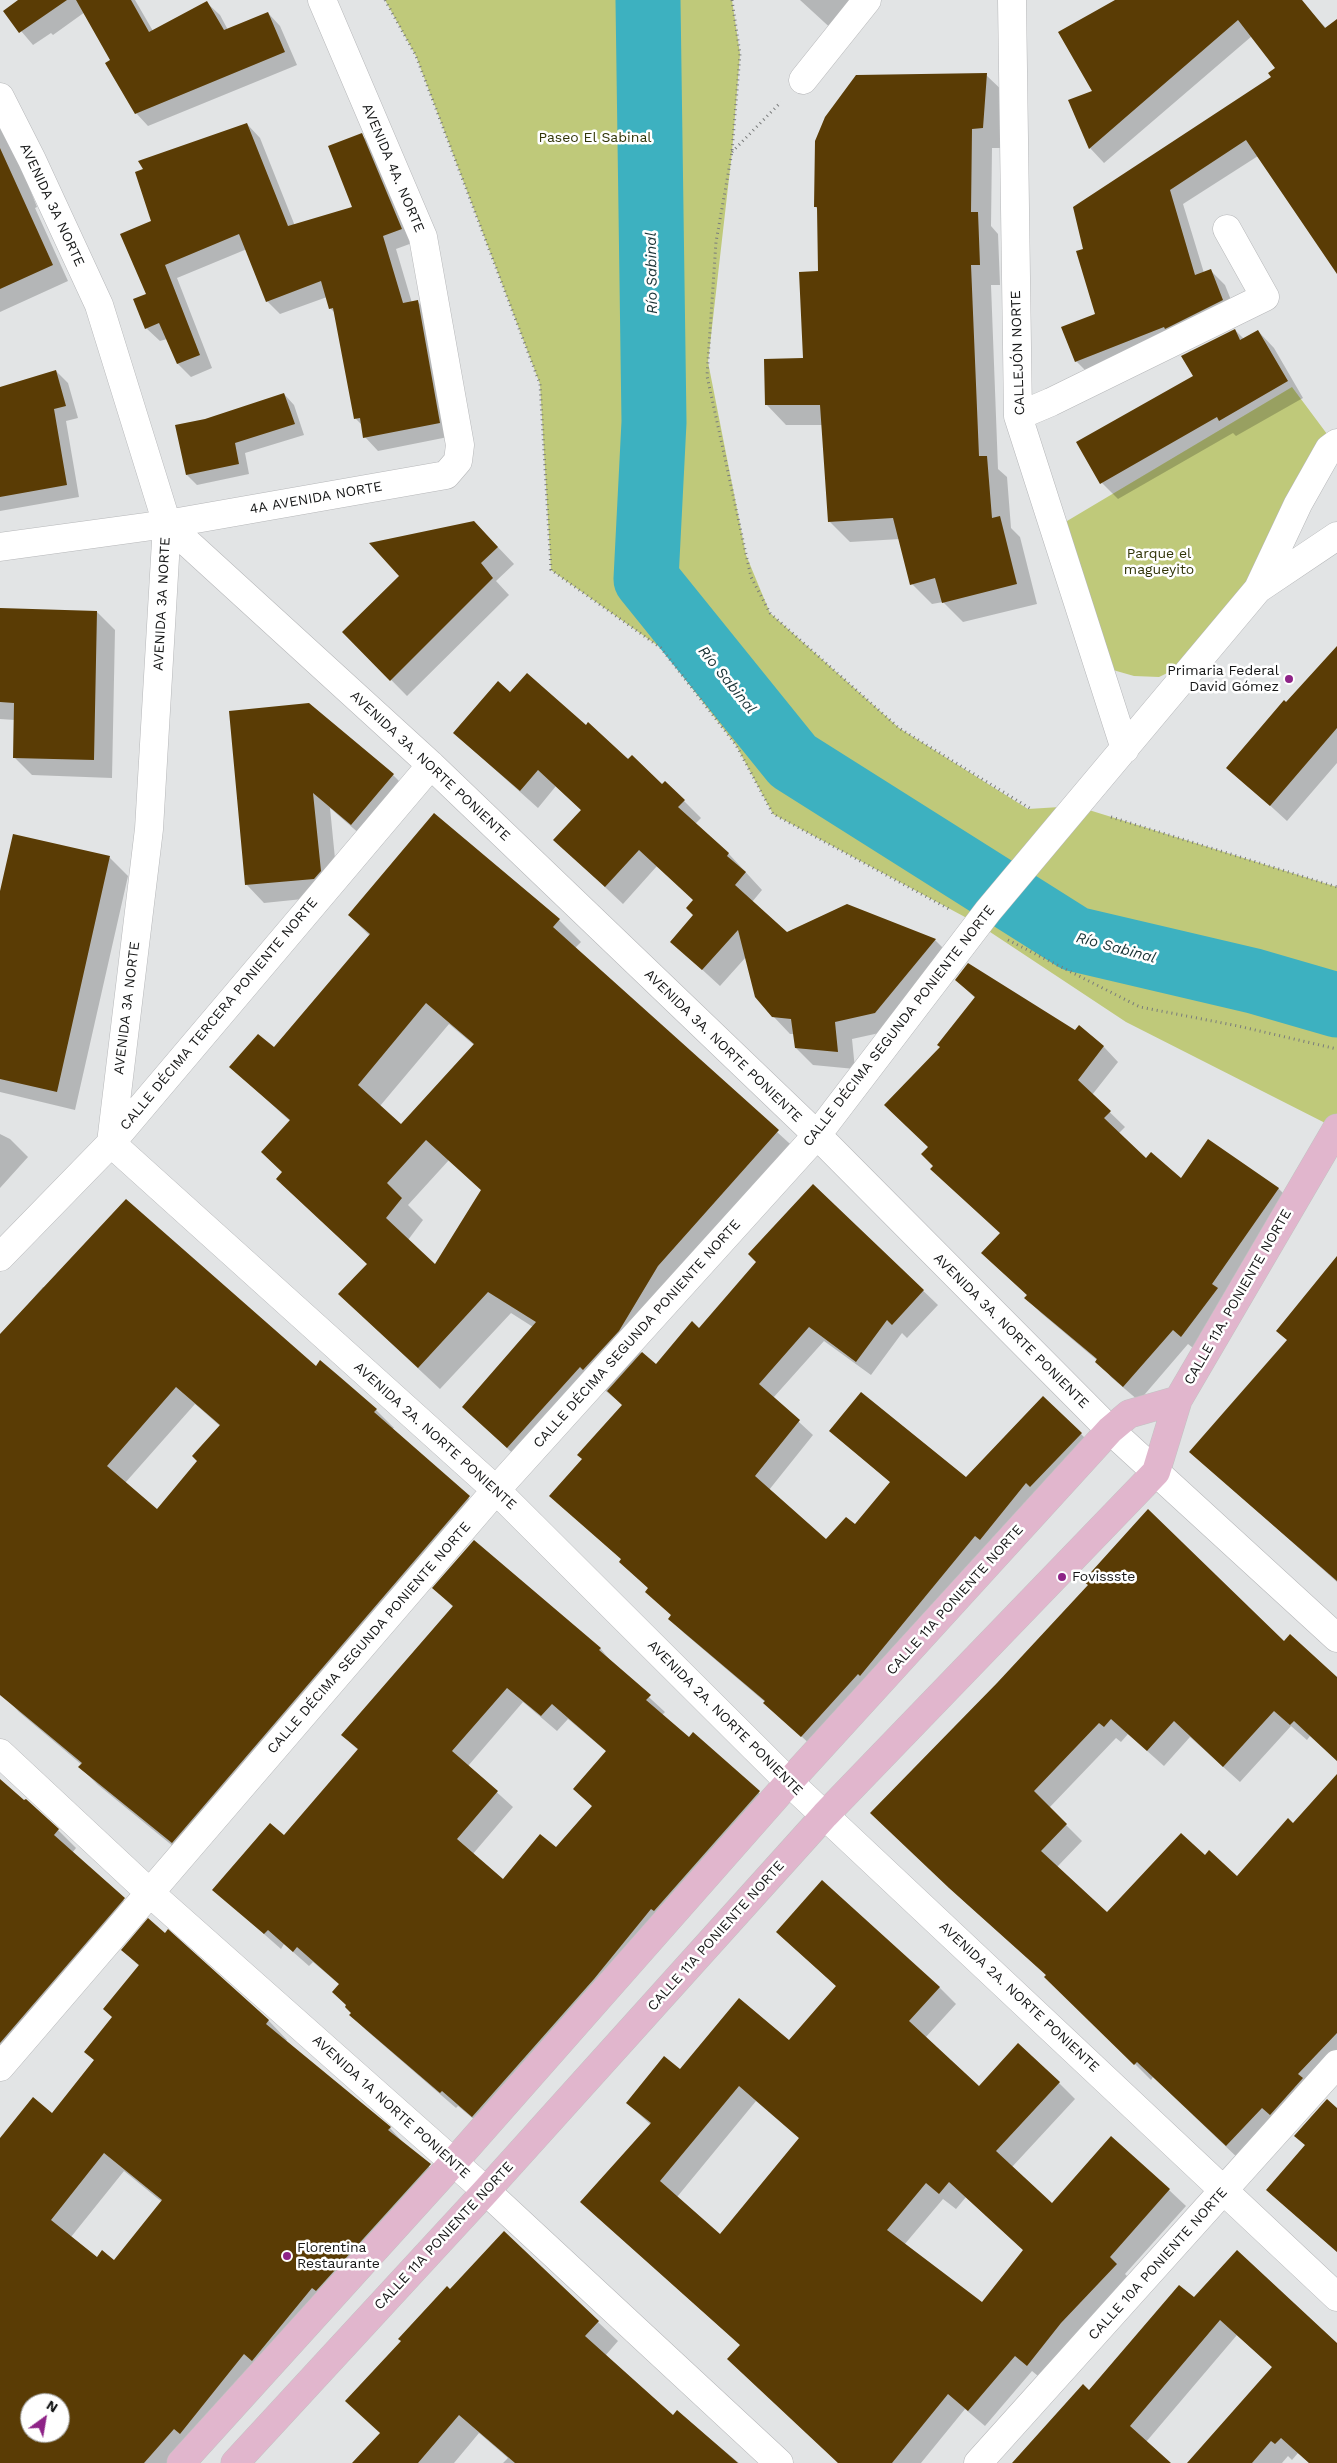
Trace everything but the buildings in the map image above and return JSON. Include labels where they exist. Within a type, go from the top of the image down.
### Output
[{"type":"main road","name":"CALLE 11A. PONIENTE NORTE","points":[[1110,1430],[1129,1414],[1178,1400],[1337,1129]]},
{"type":"main road","name":"CALLE 11A PONIENTE NORTE","points":[[234,2463],[486,2191],[825,1815],[1156,1472],[1178,1400]]},
{"type":"main road","name":"CALLE 11A PONIENTE NORTE","points":[[181,2463],[453,2163],[789,1782],[1110,1430]]},
{"type":"street","name":"AVENIDA 4A. NORTE","points":[[322,0],[423,237],[460,445],[458,462]]},
{"type":"street","points":[[803,80],[867,0]]},
{"type":"street","name":"CALLEJÓN NORTE","points":[[1012,0],[1018,416],[1125,749]]},
{"type":"street","name":"AVENIDA 3A NORTE","points":[[0,97],[32,160],[99,306],[167,524],[149,829],[111,1142]]},
{"type":"street","points":[[1018,416],[1051,402],[1265,297],[1227,229]]},
{"type":"street","name":"CALLE DÉCIMA SEGUNDA PONIENTE NORTE","points":[[0,2067],[496,1490],[817,1136],[983,918],[1258,589],[1298,504],[1329,449],[1337,443]]},
{"type":"street","name":"4A AVENIDA NORTE","points":[[0,547],[167,524],[446,475],[458,462]]},
{"type":"street","name":"AVENIDA 3A. NORTE PONIENTE","points":[[167,524],[431,765],[817,1136],[1110,1430],[1337,1638]]},
{"type":"street","name":"CALLE DÉCIMA SEGUNDA PONIENTE NORTE","points":[[1258,589],[1337,536]]},
{"type":"street","name":"CALLE DÉCIMA TERCERA PONIENTE NORTE","points":[[0,1258],[111,1142],[431,765]]},
{"type":"street","name":"AVENIDA 2A. NORTE PONIENTE","points":[[111,1142],[496,1490],[789,1782],[1337,2297]]},
{"type":"street","name":"AVENIDA 1A NORTE PONIENTE","points":[[0,1752],[150,1893],[486,2191],[779,2463]]},
{"type":"street","name":"CALLE 10A PONIENTE NORTE","points":[[978,2463],[1225,2191],[1337,2064]]},
{"type":"path","points":[[385,0],[416,56],[540,384],[551,570],[661,648],[736,745],[773,814],[983,918],[1140,1007],[1238,1026],[1337,1049]]},
{"type":"path","points":[[732,0],[740,54],[732,152],[716,242],[707,376],[751,577],[770,613],[899,728],[1028,809],[1072,811],[1337,887]]},
{"type":"path","points":[[732,152],[803,80]]},
{"type":"green space","name":"Paseo El Sabinal","points":[[385,0],[732,0],[740,54],[732,152],[708,362],[746,555],[770,613],[899,728],[1028,809],[1076,806],[1337,887],[1337,1129],[1126,1022],[978,924],[773,814],[736,745],[661,648],[551,570],[540,384],[416,56]]},
{"type":"green space","name":"Parque el magueyito","points":[[1292,387],[1327,434],[1296,479],[1253,577],[1182,666],[1159,677],[1134,676],[1113,670],[1062,524]]},
{"type":"waterway","name":"Río Sabinal","points":[[648,0],[654,422],[646,579],[793,761],[1075,939],[1254,981],[1337,1005]]},
{"type":"place","name":"Primaria Federal David Gómez","points":[[1289,679]]},
{"type":"place","name":"Fovissste","points":[[1062,1577]]},
{"type":"place","name":"Florentina Restaurante","points":[[287,2256]]}]
